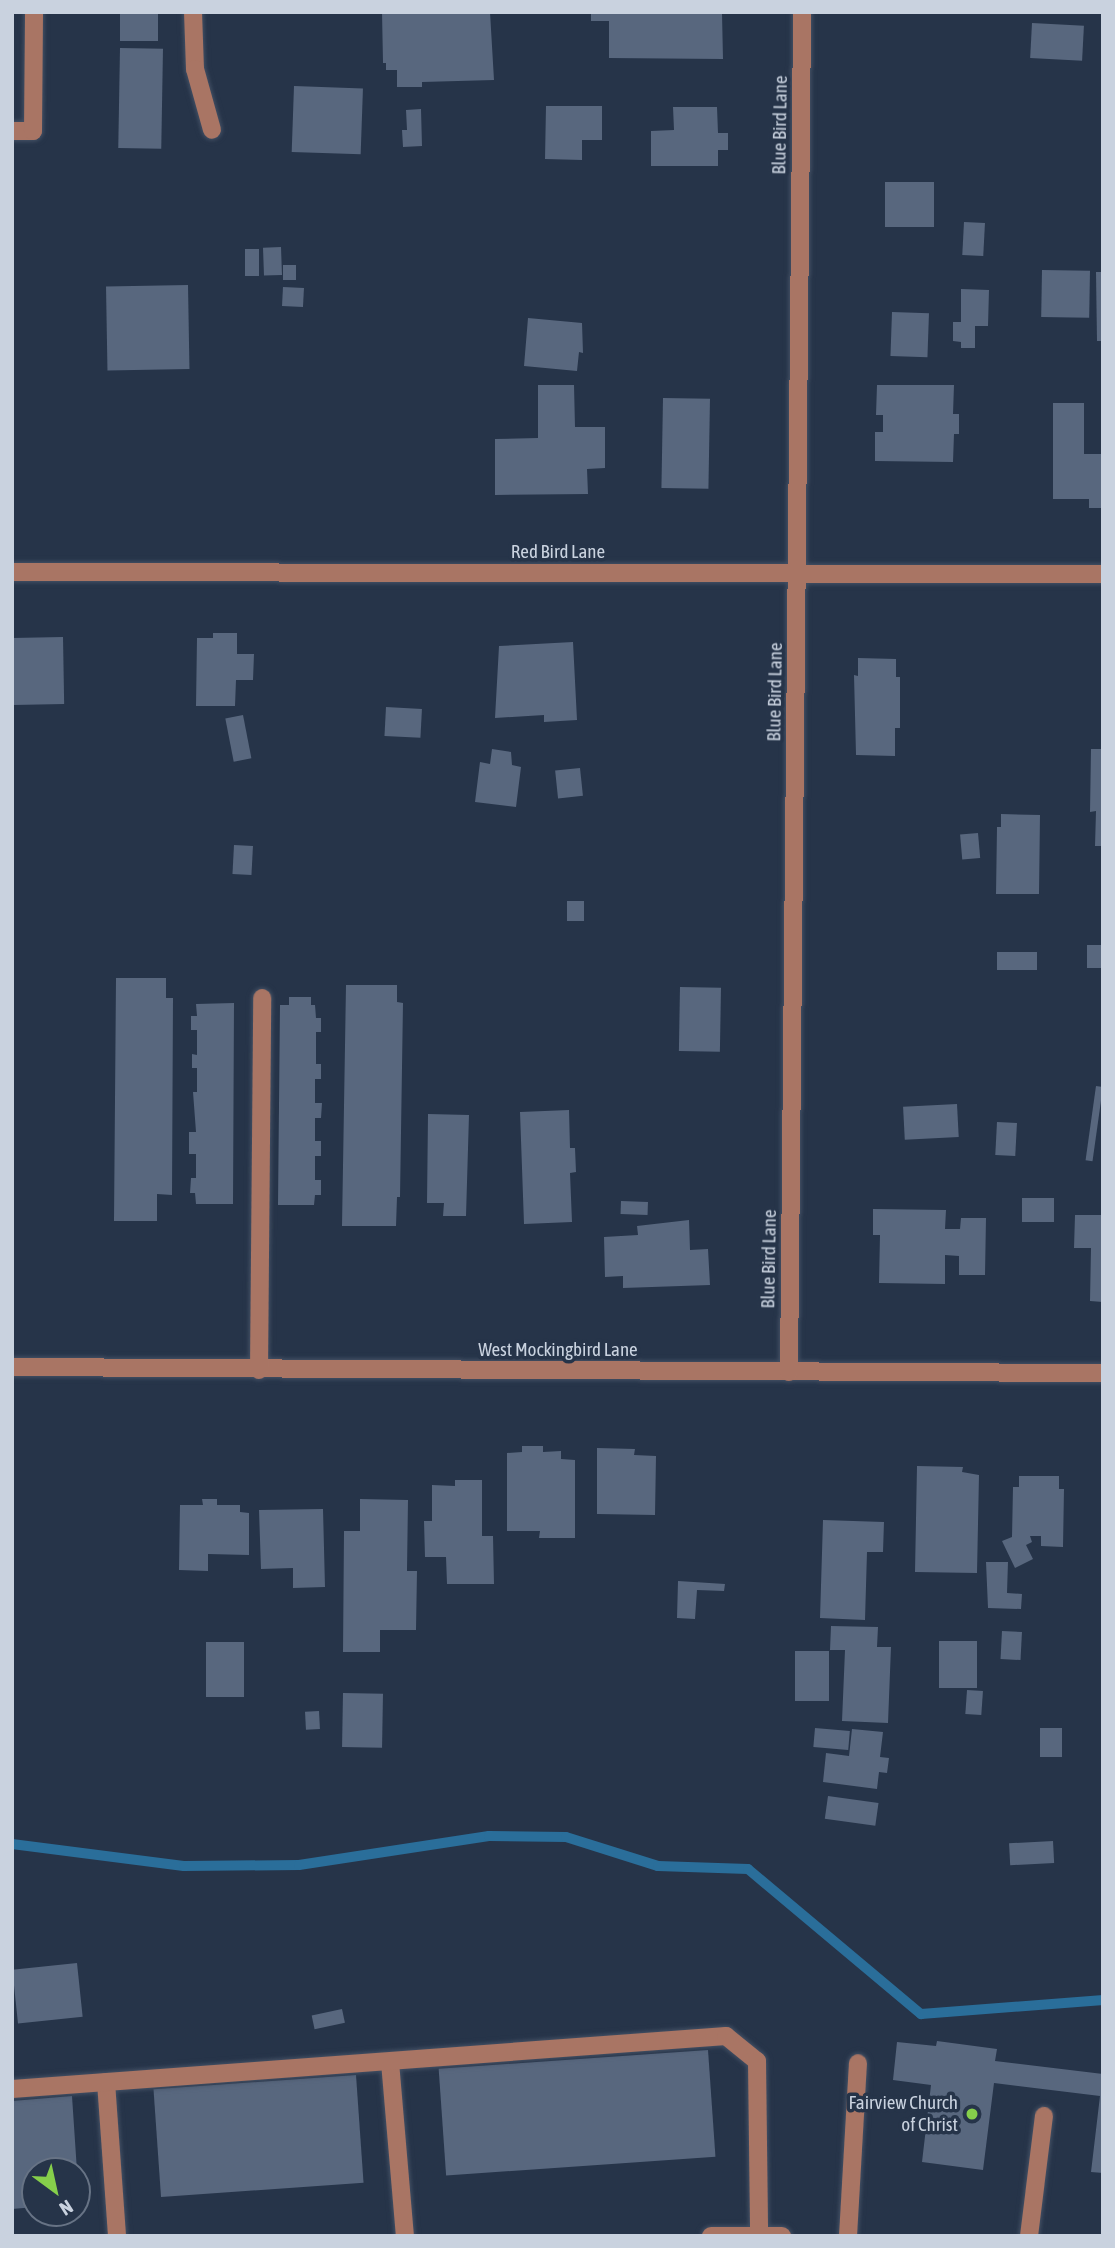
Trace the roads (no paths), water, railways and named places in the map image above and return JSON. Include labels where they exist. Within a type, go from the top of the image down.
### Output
[{"type":"street","points":[[12,131],[33,131],[34,12]]},
{"type":"street","points":[[193,12],[195,69],[212,130]]},
{"type":"street","name":"Blue Bird Lane","points":[[789,1372],[802,12]]},
{"type":"street","name":"Red Bird Lane","points":[[12,572],[1103,573]]},
{"type":"street","points":[[259,1370],[262,998]]},
{"type":"street","name":"West Mockingbird Lane","points":[[12,1367],[1103,1373]]},
{"type":"street","points":[[12,2090],[726,2036],[757,2062],[759,2234]]},
{"type":"street","points":[[390,2062],[405,2236]]},
{"type":"street","points":[[848,2236],[858,2063]]},
{"type":"street","points":[[106,2082],[117,2236]]},
{"type":"street","points":[[1029,2236],[1044,2116]]},
{"type":"street","points":[[711,2236],[782,2236]]},
{"type":"waterway","points":[[12,1844],[184,1866],[299,1865],[489,1836],[566,1837],[658,1866],[748,1869],[921,2014],[1103,2000]]},
{"type":"place","name":"Fairview Church of Christ","points":[[972,2114]]}]
